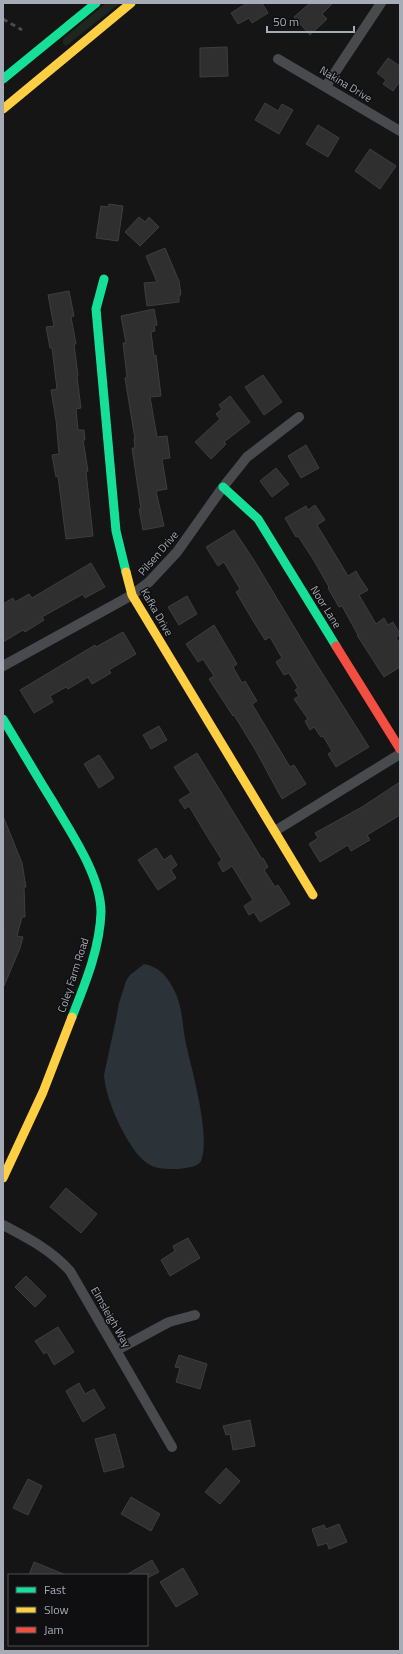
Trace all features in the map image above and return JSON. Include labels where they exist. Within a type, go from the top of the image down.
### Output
[{"type":"main road","points":[[3,79],[96,3]]},
{"type":"main road","points":[[3,108],[131,3]]},
{"type":"main road","name":"Kafka Drive","points":[[104,279],[96,309],[116,531],[132,595],[313,895]]},
{"type":"main road","name":"Noor Lane","points":[[223,487],[258,519],[400,749]]},
{"type":"main road","name":"Coley Farm Road","points":[[3,719],[84,855],[98,890],[101,911],[99,935],[86,980],[43,1092],[3,1178]]},
{"type":"street","points":[[326,86],[381,3]]},
{"type":"street","name":"Nakina Drive","points":[[278,59],[400,131]]},
{"type":"street","name":"Pilsen Drive","points":[[3,666],[132,595],[148,582],[177,552],[223,487],[247,457],[299,417]]},
{"type":"street","points":[[275,832],[400,754]]},
{"type":"street","name":"Elmsleigh Way","points":[[3,1225],[40,1245],[61,1261],[80,1287],[172,1447]]},
{"type":"street","points":[[117,1350],[170,1322],[195,1315]]},
{"type":"shaded area","points":[[106,3],[120,3],[66,46],[63,44],[63,39]]},
{"type":"shaded area","points":[[144,964],[158,969],[165,975],[179,1002],[186,1044],[200,1103],[204,1136],[201,1161],[197,1165],[188,1168],[158,1168],[147,1163],[139,1156],[132,1147],[118,1122],[105,1085],[104,1075],[119,1003],[126,981],[130,975]]},
{"type":"building","points":[[247,3],[262,3],[268,13],[252,23],[249,18],[238,24],[231,13]]},
{"type":"building","points":[[310,3],[333,3],[322,14],[327,19],[310,35],[294,17]]},
{"type":"building","points":[[227,47],[228,76],[200,77],[200,48]]},
{"type":"building","points":[[388,58],[400,66],[400,81],[393,91],[383,84],[386,80],[377,73]]},
{"type":"building","points":[[265,103],[278,111],[282,104],[293,110],[279,134],[255,120]]},
{"type":"building","points":[[318,125],[339,138],[328,157],[306,144]]},
{"type":"building","points":[[370,149],[396,166],[380,189],[355,171]]},
{"type":"building","points":[[109,204],[123,206],[118,241],[96,238],[101,206],[108,207]]},
{"type":"building","points":[[139,217],[145,222],[149,217],[159,227],[140,246],[125,232]]},
{"type":"building","points":[[165,248],[179,281],[181,295],[179,295],[179,302],[147,306],[144,283],[157,282],[146,256]]},
{"type":"building","points":[[69,291],[74,316],[71,317],[76,344],[74,344],[81,408],[76,409],[78,430],[84,430],[85,440],[83,440],[88,471],[86,472],[93,536],[66,539],[58,476],[56,477],[52,455],[59,454],[56,420],[51,390],[57,389],[52,348],[50,348],[46,327],[54,326],[48,295]]},
{"type":"building","points":[[154,309],[157,325],[154,326],[155,331],[151,332],[154,356],[156,355],[161,396],[150,397],[157,437],[167,436],[170,458],[162,459],[167,489],[156,491],[164,526],[143,530],[132,448],[135,448],[135,439],[125,378],[127,377],[123,343],[126,343],[121,316]]},
{"type":"building","points":[[263,375],[282,402],[264,415],[245,387]]},
{"type":"building","points":[[230,396],[250,422],[224,442],[226,444],[211,459],[195,442],[220,419],[216,414],[222,409],[219,405]]},
{"type":"building","points":[[306,445],[319,468],[301,478],[288,456]]},
{"type":"building","points":[[276,468],[289,484],[272,497],[260,481]]},
{"type":"building","points":[[315,505],[325,520],[317,525],[348,576],[356,571],[368,590],[359,595],[376,624],[384,618],[388,625],[393,622],[400,634],[396,638],[400,644],[400,667],[384,677],[357,635],[342,606],[339,607],[313,559],[298,536],[296,537],[285,518],[306,506],[308,510]]},
{"type":"building","points":[[234,530],[369,747],[336,767],[328,754],[332,751],[323,736],[321,737],[314,727],[310,730],[305,721],[308,719],[294,699],[299,696],[295,690],[298,688],[289,673],[284,675],[276,662],[282,658],[270,637],[265,640],[252,619],[236,592],[240,589],[224,562],[218,566],[206,547]]},
{"type":"building","points":[[91,563],[105,587],[85,598],[83,594],[42,617],[44,620],[25,632],[23,630],[3,642],[3,604],[13,598],[15,602],[29,594],[32,598]]},
{"type":"building","points":[[187,596],[197,614],[179,625],[168,607]]},
{"type":"building","points":[[214,625],[237,664],[233,667],[242,683],[245,681],[257,701],[252,704],[290,767],[294,765],[306,784],[282,799],[256,751],[234,715],[233,716],[209,679],[214,676],[203,659],[198,662],[186,644]]},
{"type":"building","points":[[123,632],[136,654],[109,670],[111,673],[92,684],[88,677],[68,689],[66,687],[50,696],[53,702],[34,713],[20,690],[95,645],[96,647]]},
{"type":"building","points":[[159,726],[167,740],[151,749],[143,735]]},
{"type":"building","points":[[197,753],[262,859],[263,858],[268,867],[264,870],[275,887],[278,885],[290,904],[260,922],[254,912],[249,915],[244,906],[253,900],[232,866],[223,872],[218,863],[222,860],[189,806],[185,809],[179,800],[191,793],[174,767]]},
{"type":"building","points":[[99,755],[114,778],[99,788],[84,764]]},
{"type":"building","points":[[400,782],[400,815],[367,835],[370,840],[351,851],[348,845],[320,862],[309,844],[318,838],[315,833],[362,807]]},
{"type":"building","points":[[3,816],[22,863],[26,887],[24,887],[25,917],[22,917],[17,936],[23,937],[4,986]]},
{"type":"building","points":[[156,848],[164,860],[171,855],[177,865],[171,870],[176,878],[158,890],[138,860]]},
{"type":"building","points":[[66,1188],[97,1214],[81,1233],[50,1207]]},
{"type":"building","points":[[188,1238],[200,1258],[170,1276],[161,1260],[175,1251],[173,1246]]},
{"type":"building","points":[[26,1276],[46,1296],[35,1307],[15,1287]]},
{"type":"building","points":[[58,1327],[74,1352],[54,1365],[47,1352],[44,1354],[35,1341]]},
{"type":"building","points":[[179,1355],[207,1364],[200,1389],[176,1382],[180,1368],[175,1367]]},
{"type":"building","points":[[79,1383],[85,1394],[94,1389],[105,1408],[83,1422],[66,1391]]},
{"type":"building","points":[[250,1420],[255,1446],[233,1450],[230,1434],[226,1435],[223,1426]]},
{"type":"building","points":[[115,1434],[124,1467],[104,1472],[95,1439]]},
{"type":"building","points":[[226,1468],[240,1481],[220,1504],[205,1492]]},
{"type":"building","points":[[28,1479],[42,1486],[28,1515],[13,1508]]},
{"type":"building","points":[[131,1497],[160,1514],[151,1531],[121,1514]]},
{"type":"building","points":[[339,1524],[347,1542],[329,1549],[327,1543],[318,1546],[312,1529],[324,1525],[326,1529]]},
{"type":"building","points":[[152,1560],[159,1572],[148,1578],[148,1574],[128,1574]]},
{"type":"building","points":[[34,1562],[64,1574],[29,1574]]},
{"type":"building","points":[[183,1568],[198,1594],[176,1607],[160,1582]]},
{"type":"railway","points":[[3,19],[22,30]]},
{"type":"traffic: fast","points":[[3,79],[96,3]]},
{"type":"traffic: fast","points":[[104,279],[96,309],[116,531],[126,572]]},
{"type":"traffic: fast","points":[[223,487],[258,519],[336,646]]},
{"type":"traffic: fast","points":[[3,719],[84,855],[91,870],[100,898],[100,925],[95,952],[87,979],[72,1017]]},
{"type":"traffic: slow","points":[[3,109],[131,3]]},
{"type":"traffic: slow","points":[[126,572],[132,595],[313,895]]},
{"type":"traffic: slow","points":[[3,1178],[43,1092],[72,1017]]},
{"type":"traffic: jam","points":[[336,646],[400,749]]}]
